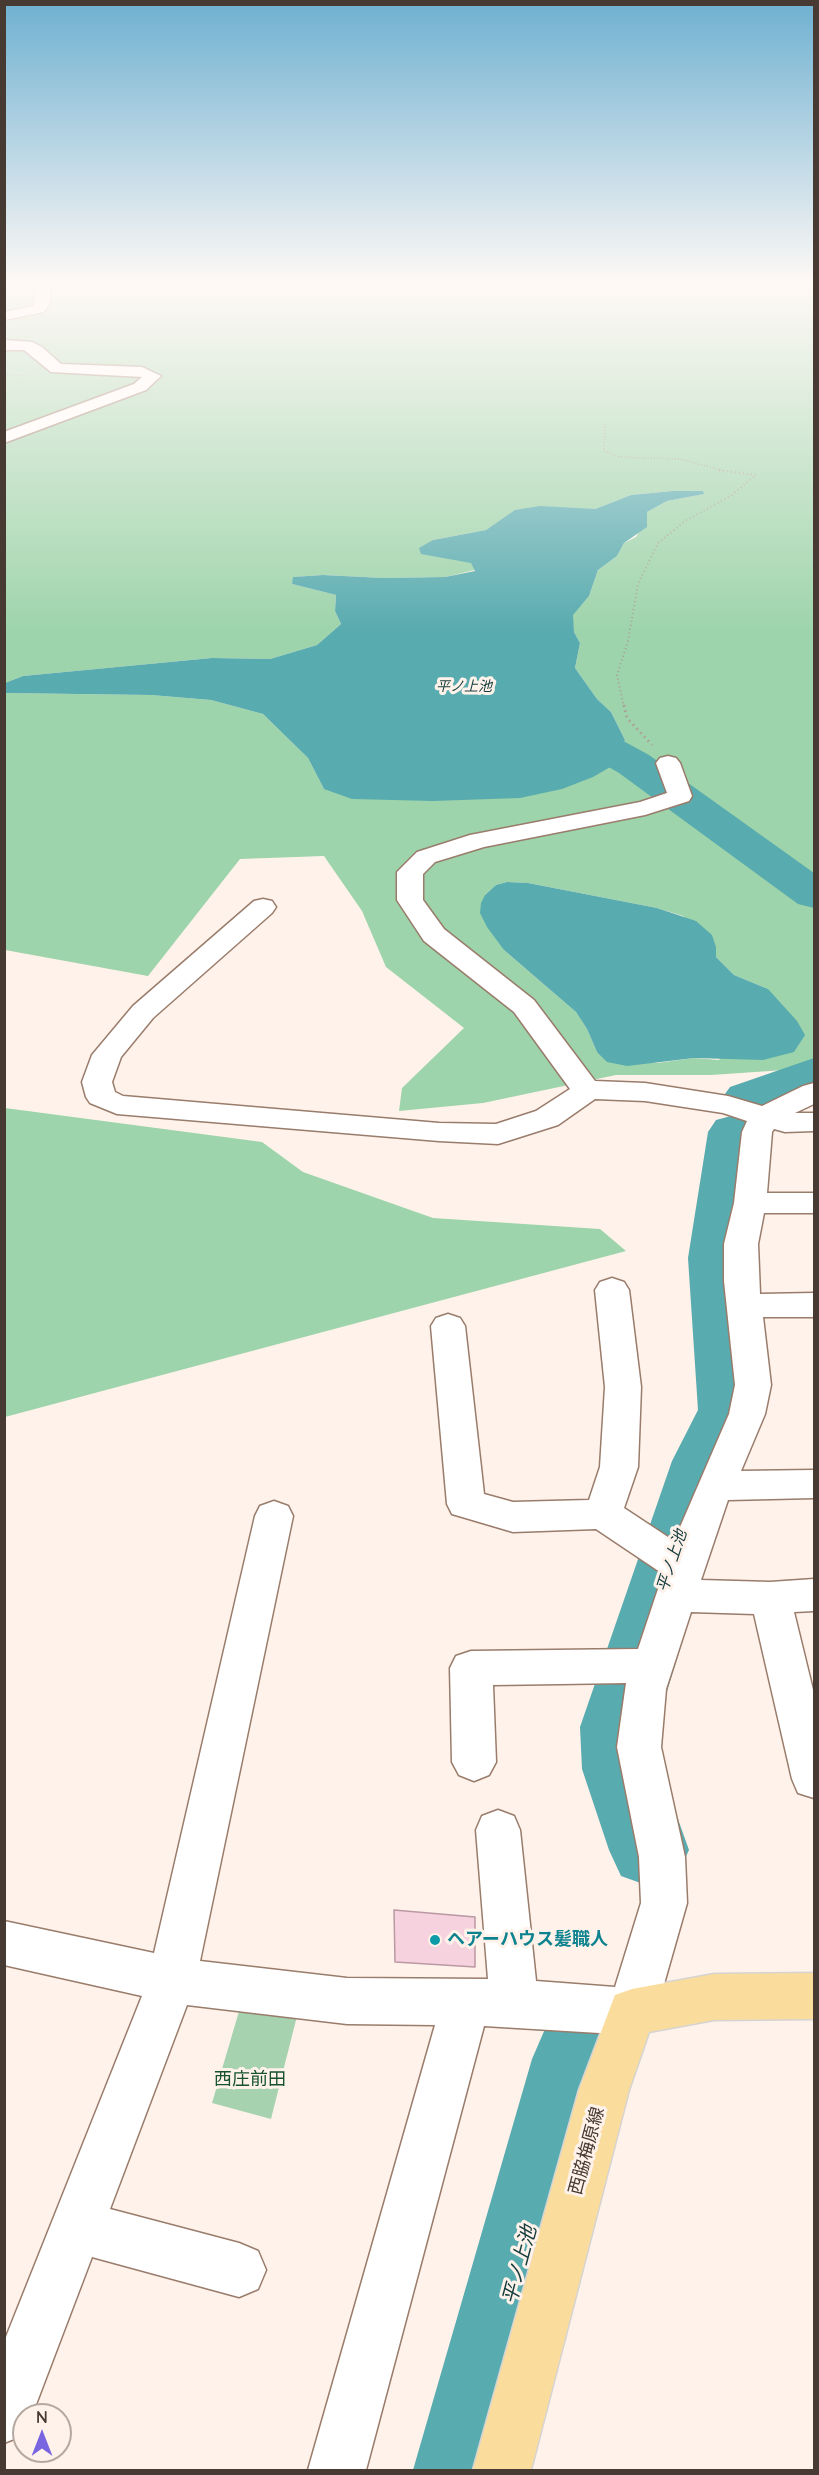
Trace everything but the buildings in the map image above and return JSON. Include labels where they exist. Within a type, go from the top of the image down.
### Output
[{"type":"main road","points":[[632,2012],[714,1997],[814,1996]]},
{"type":"main road","name":"西脇梅原線","points":[[502,2470],[604,2090],[632,2012]]},
{"type":"street","points":[[4,438],[104,400]]},
{"type":"street","points":[[587,1091],[524,1006],[435,935],[410,900],[410,872],[426,857],[468,843],[645,808],[680,796],[668,763]]},
{"type":"street","points":[[263,907],[143,1012],[107,1055],[97,1082],[101,1097],[117,1105],[439,1132],[498,1134],[548,1118],[587,1091],[645,1092],[728,1105],[785,1123],[814,1122]]},
{"type":"street","points":[[634,1667],[680,1582],[716,1486],[747,1414],[753,1385],[741,1281],[741,1244],[750,1203],[757,1132],[765,1117],[814,1092]]},
{"type":"street","points":[[750,1203],[814,1203]]},
{"type":"street","points":[[609,1518],[619,1467],[623,1387],[612,1290]]},
{"type":"street","points":[[744,1306],[814,1305]]},
{"type":"street","points":[[448,1326],[466,1504],[513,1517],[609,1518],[647,1542],[680,1582],[770,1598],[814,1595]]},
{"type":"street","points":[[716,1486],[814,1484]]},
{"type":"street","points":[[4,2415],[172,1980],[274,1516]]},
{"type":"street","points":[[770,1598],[814,1779]]},
{"type":"street","points":[[474,1762],[471,1668],[634,1667]]},
{"type":"street","points":[[4,1943],[172,1980],[346,2001],[490,2003],[632,2012],[664,1903],[662,1857],[639,1747],[645,1689],[634,1667]]},
{"type":"street","points":[[337,2470],[490,2003],[498,1830]]},
{"type":"street","points":[[77,2227],[239,2270]]},
{"type":"path","points":[[605,424],[604,451],[620,457],[680,459],[722,471],[756,475],[732,495],[685,521],[658,543],[638,584],[628,641],[617,675],[627,718],[668,763]]},
{"type":"green space","points":[[5,400],[814,400],[814,1068],[711,1075],[616,1075],[483,1103],[399,1111],[402,1088],[464,1028],[386,967],[362,911],[324,856],[240,859],[148,976],[5,950],[5,693],[151,695],[211,700],[263,714],[308,758],[324,789],[612,766],[625,740],[611,712],[597,699],[575,668],[580,643],[574,632],[572,615],[589,596],[598,570],[617,556],[624,543],[636,537],[645,522],[647,512],[667,501],[703,494],[703,491],[631,495],[595,509],[573,509],[500,521],[486,530],[433,540],[452,558],[472,563],[475,570],[445,577],[384,578],[323,575],[294,577],[292,584],[336,595],[335,611],[341,624],[317,645],[270,659],[212,658],[23,676],[5,683]],"holes":[[[507,882],[528,883],[657,908],[683,916],[716,947],[716,957],[734,975],[768,989],[719,1060],[694,1058],[657,1063],[597,1052],[587,1029],[576,1012],[504,950],[485,895],[496,885]]]},
{"type":"green space","points":[[5,1108],[262,1142],[303,1172],[433,1218],[600,1229],[626,1251],[5,1417]]},
{"type":"green space","name":"西庄前田","points":[[240,2008],[297,2016],[271,2119],[212,2103]]},
{"type":"water","name":"平ノ上池","points":[[703,491],[704,494],[667,501],[647,512],[647,527],[624,543],[617,556],[598,570],[589,596],[573,615],[574,632],[580,643],[575,668],[597,699],[611,712],[625,740],[612,766],[593,777],[562,789],[520,798],[433,801],[352,799],[324,789],[308,758],[263,714],[211,700],[151,695],[5,693],[5,683],[23,676],[212,658],[270,659],[317,645],[341,624],[335,611],[336,595],[292,584],[293,577],[323,575],[384,578],[445,577],[475,571],[471,563],[421,554],[419,548],[433,540],[486,530],[515,510],[540,506],[595,509],[631,495]]},
{"type":"water","points":[[507,882],[528,883],[657,908],[696,921],[712,935],[716,957],[734,975],[768,989],[797,1021],[805,1035],[794,1052],[763,1060],[694,1058],[627,1066],[607,1062],[597,1052],[587,1029],[576,1012],[504,950],[487,927],[480,913],[481,903],[485,895],[496,885]]},
{"type":"waterway","name":"平ノ上池","points":[[547,715],[634,764],[814,894]]},
{"type":"waterway","name":"平ノ上池","points":[[749,1098],[814,1074]]},
{"type":"waterway","name":"平ノ上池","points":[[649,1850],[621,1769],[618,1727],[705,1461],[730,1410],[718,1258],[735,1132]]},
{"type":"waterway","name":"平ノ上池","points":[[464,2470],[576,2059]]},
{"type":"place","name":"ヘアーハウス髪職人","points":[[435,1940]]}]
